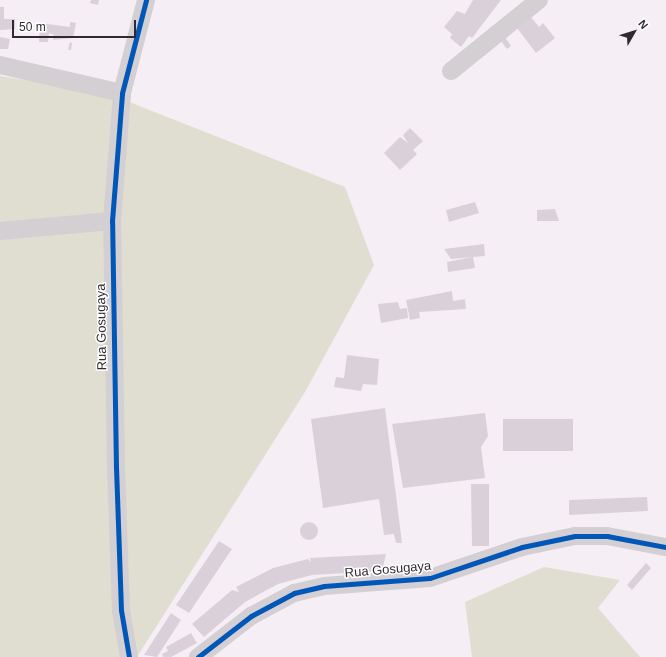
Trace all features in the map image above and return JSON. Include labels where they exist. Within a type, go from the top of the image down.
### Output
[{"type":"street","name":"Rua Gosugaya","points":[[129,657],[121,610],[117,507],[112,221],[122,93],[146,0]]},
{"type":"street","points":[[451,71],[539,0]]},
{"type":"street","points":[[0,65],[122,93]]},
{"type":"street","points":[[0,231],[112,221]]},
{"type":"street","name":"Rua Gosugaya","points":[[198,657],[251,616],[294,593],[324,586],[430,578],[522,547],[576,536],[607,536],[666,547]]},
{"type":"shaded area","points":[[0,76],[109,94],[345,187],[374,265],[305,392],[137,657],[0,657]]},
{"type":"shaded area","points":[[544,567],[620,580],[598,608],[640,657],[472,657],[465,602]]},
{"type":"building","points":[[91,0],[99,0],[98,5],[90,3]]},
{"type":"building","points":[[473,0],[501,0],[472,38],[469,36],[461,47],[450,38],[452,34],[444,27],[457,11],[465,14]]},
{"type":"building","points":[[0,7],[4,7],[4,19],[15,19],[15,29],[0,30]]},
{"type":"building","points":[[531,17],[539,27],[543,23],[555,38],[536,53],[517,28]]},
{"type":"building","points":[[70,22],[76,23],[73,38],[53,40],[54,35],[49,33],[48,42],[39,42],[40,23],[70,27]]},
{"type":"building","points":[[0,37],[10,39],[8,49],[0,49]]},
{"type":"building","points":[[505,37],[511,46],[507,49],[500,40]]},
{"type":"building","points":[[70,42],[72,43],[71,50],[68,50]]},
{"type":"building","points":[[410,128],[423,141],[413,150],[417,154],[400,170],[384,153],[400,137],[408,143],[403,135]]},
{"type":"building","points":[[475,202],[479,213],[449,222],[446,210]]},
{"type":"building","points":[[555,209],[559,221],[537,221],[537,210]]},
{"type":"building","points":[[484,244],[485,256],[473,257],[475,268],[448,272],[447,262],[472,257],[451,259],[444,249]]},
{"type":"building","points":[[452,291],[453,301],[465,299],[466,309],[419,312],[420,318],[410,320],[406,300]]},
{"type":"building","points":[[398,302],[400,309],[407,308],[408,318],[381,323],[378,304]]},
{"type":"building","points":[[347,355],[379,359],[377,385],[363,384],[361,391],[334,387],[336,377],[344,378]]},
{"type":"building","points":[[385,408],[402,543],[396,543],[394,534],[384,535],[379,499],[323,508],[311,419]]},
{"type":"building","points":[[485,413],[488,436],[481,447],[485,478],[403,488],[392,424]]},
{"type":"building","points":[[503,419],[573,419],[573,451],[503,451]]},
{"type":"building","points":[[471,484],[489,484],[489,546],[472,546]]},
{"type":"building","points":[[647,497],[648,511],[569,515],[569,500]]},
{"type":"building","points":[[309,522],[315,525],[318,531],[315,537],[309,540],[303,537],[300,531],[303,525]]},
{"type":"building","points":[[219,541],[232,549],[189,613],[176,605]]},
{"type":"building","points":[[386,554],[382,571],[312,575],[278,584],[245,602],[204,637],[192,624],[232,590],[239,592],[236,587],[273,568],[308,559],[311,562],[310,558]]},
{"type":"building","points":[[646,563],[651,568],[632,590],[627,585]]},
{"type":"building","points":[[171,613],[181,620],[157,657],[144,655]]},
{"type":"building","points":[[191,633],[197,643],[171,657],[163,657],[162,654],[168,651],[166,647]]},
{"type":"cycle path","points":[[129,657],[121,610],[116,468],[112,221],[122,93],[146,0]]},
{"type":"cycle path","points":[[198,657],[251,616],[294,593],[324,586],[430,578],[522,547],[575,536],[607,536],[666,547]]}]
